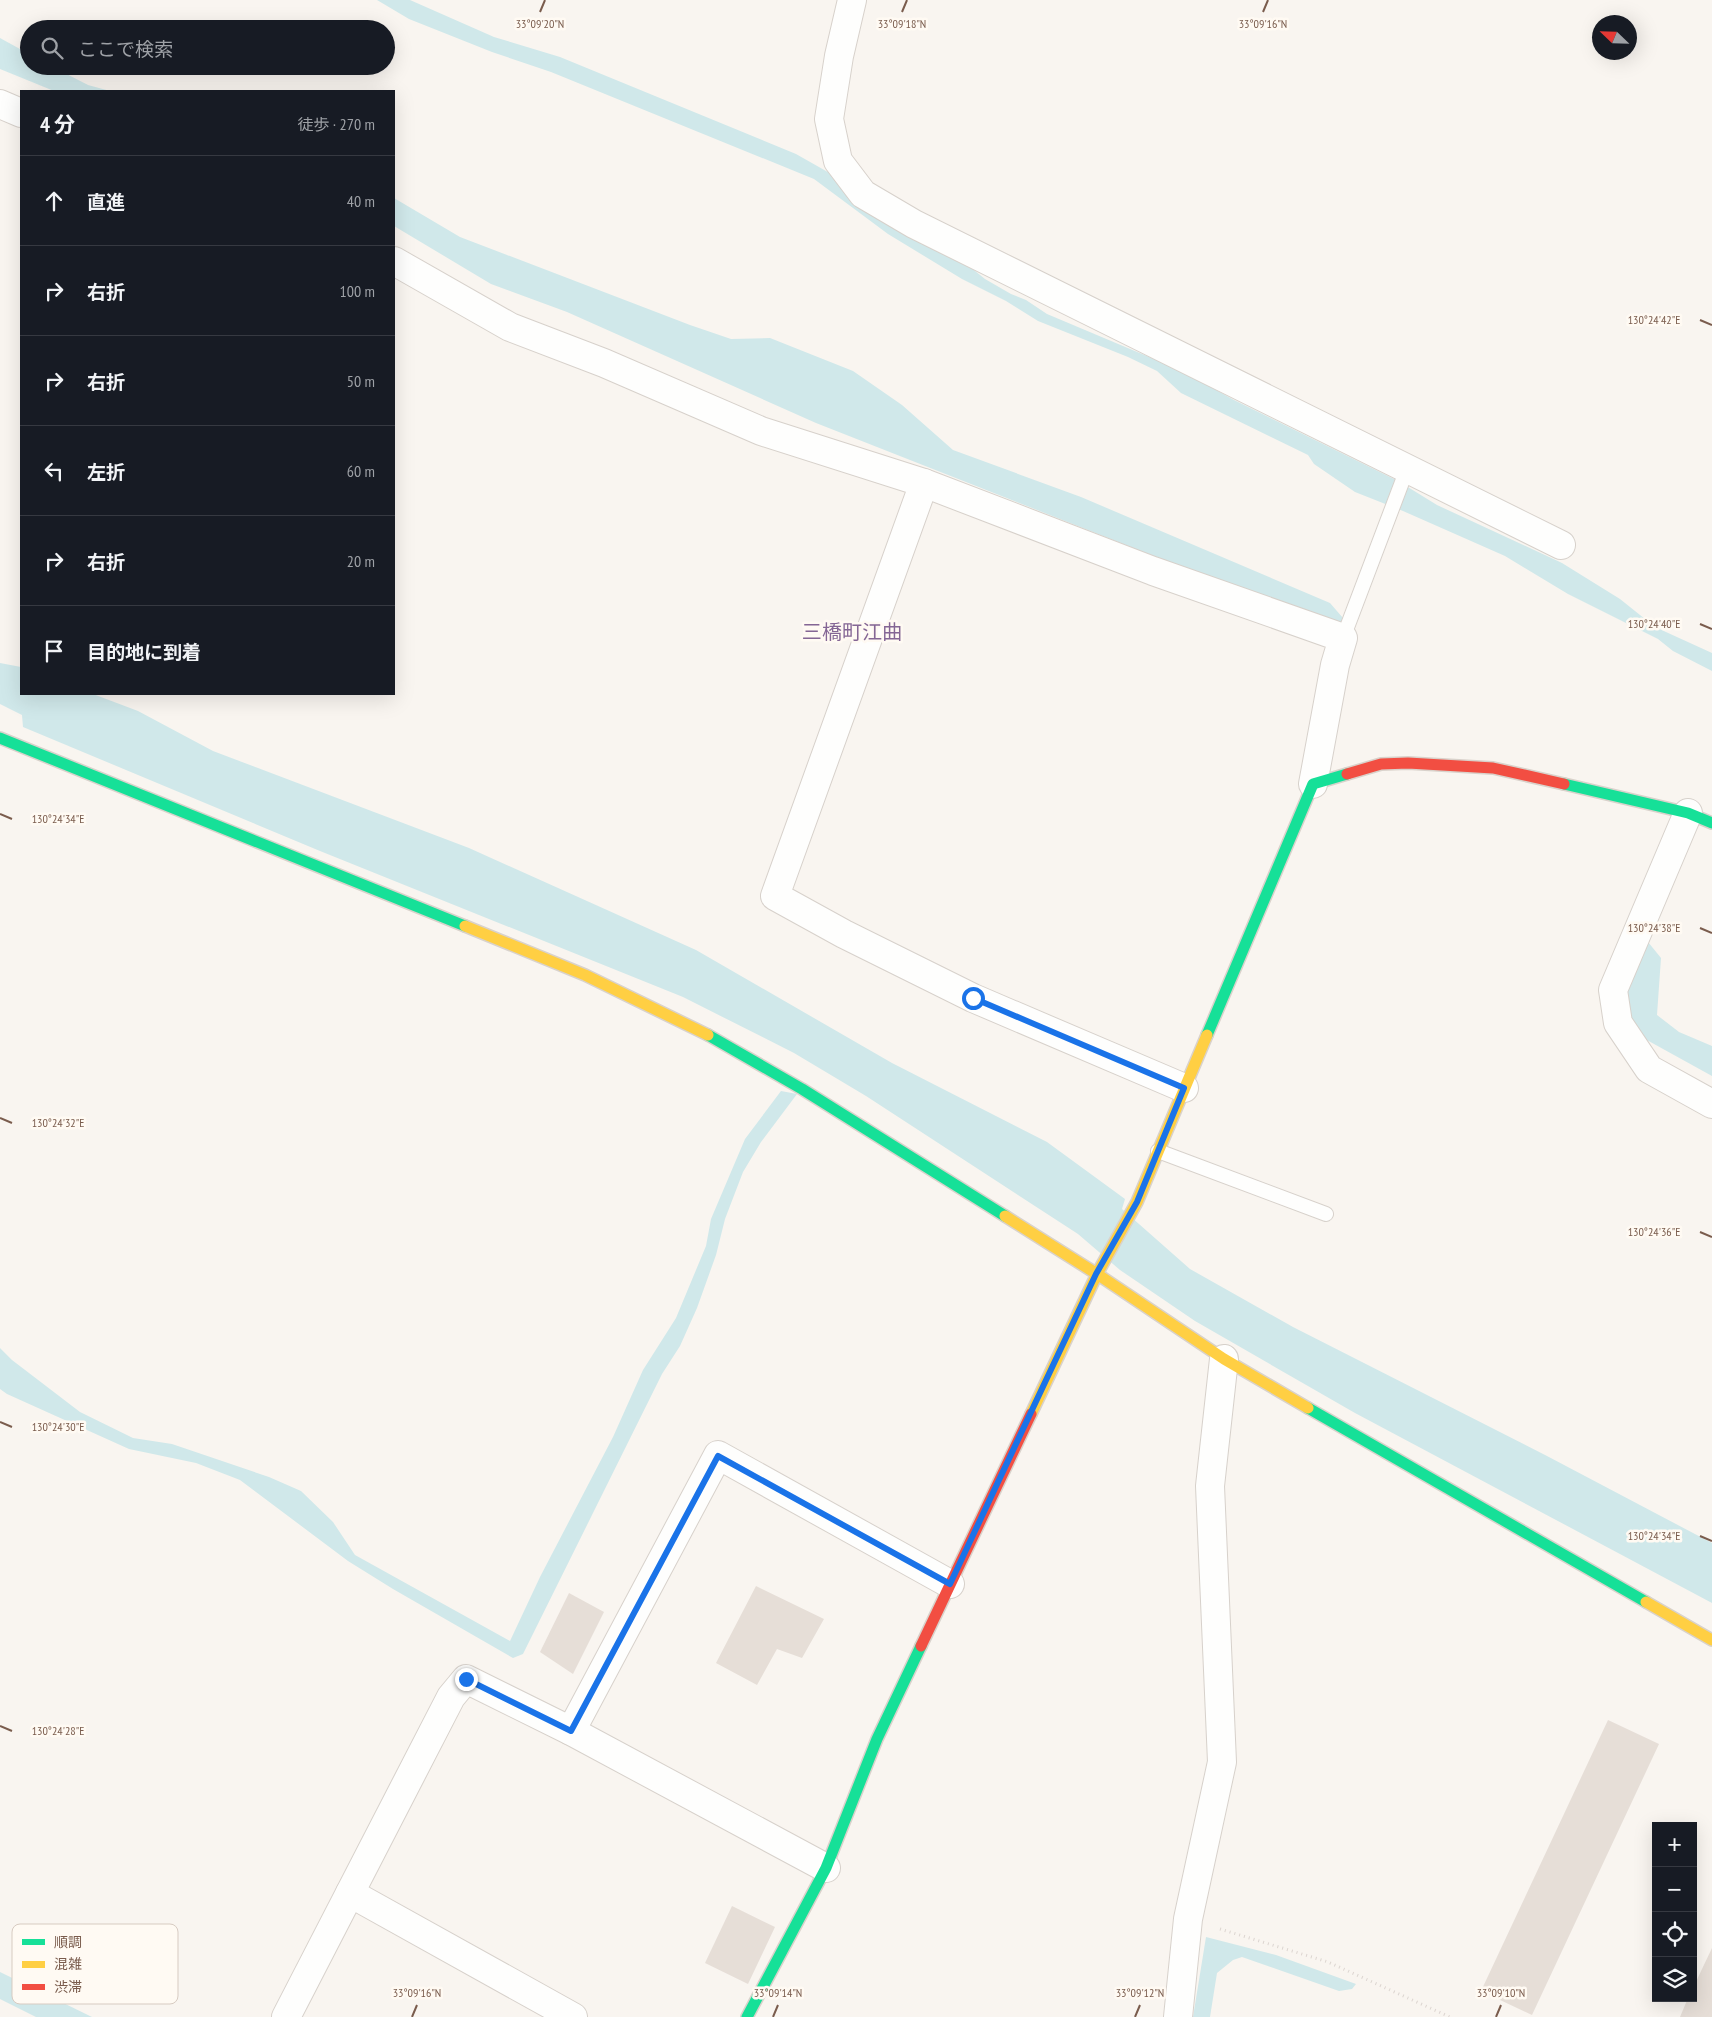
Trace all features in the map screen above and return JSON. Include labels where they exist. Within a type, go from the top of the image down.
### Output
[{"type":"street","points":[[852,0],[839,56],[829,119],[838,161],[863,194],[914,224],[1560,545]]},
{"type":"street","points":[[0,104],[20,113]]},
{"type":"street","points":[[395,262],[510,327],[604,363],[761,431],[924,482],[1153,571],[1343,638],[1313,784],[1137,1202],[1096,1274],[877,1739],[826,1868],[747,2017]]},
{"type":"street","points":[[924,482],[775,896],[844,934],[973,998],[1184,1088]]},
{"type":"street","points":[[1,740],[594,979],[716,1039],[802,1089],[1096,1274],[1224,1359],[1712,1640]]},
{"type":"street","points":[[1313,784],[1381,764],[1408,763],[1493,768],[1700,818],[1613,990],[1618,1023],[1649,1068],[1712,1104]]},
{"type":"street","points":[[1178,2017],[1188,1919],[1222,1762],[1210,1486],[1224,1359]]},
{"type":"street","points":[[571,1731],[718,1456],[950,1584]]},
{"type":"street","points":[[286,2017],[451,1697],[466,1679],[571,1731],[826,1868]]},
{"type":"street","points":[[350,1893],[573,2017]]},
{"type":"lane","points":[[1343,638],[1407,469]]},
{"type":"lane","points":[[1158,1151],[1326,1214]]},
{"type":"path","points":[[1188,1919],[1328,1962],[1450,2017]]},
{"type":"water","points":[[377,0],[410,0],[494,37],[560,57],[796,154],[934,238],[985,279],[1026,300],[1047,314],[1180,370],[1234,400],[1398,481],[1437,505],[1562,563],[1620,599],[1655,627],[1712,653],[1712,671],[1673,651],[1658,639],[1568,594],[1505,556],[1355,492],[1314,464],[1308,455],[1181,393],[1157,371],[1128,357],[1038,321],[1006,301],[962,279],[888,234],[814,179],[551,72],[492,52],[409,19]]},
{"type":"water","points":[[0,38],[20,49],[20,75],[69,75],[88,85],[106,90],[52,90],[0,69]]},
{"type":"water","points":[[395,199],[460,237],[690,325],[731,339],[770,338],[853,371],[902,405],[953,450],[1081,497],[1330,603],[1343,618],[1341,623],[1314,619],[816,423],[567,312],[491,284],[395,227]]},
{"type":"water","points":[[0,663],[20,667],[20,695],[96,695],[138,711],[213,751],[469,848],[696,950],[892,1063],[1047,1142],[1125,1199],[1122,1209],[1190,1269],[1293,1327],[1547,1456],[1712,1543],[1712,1603],[1355,1413],[1195,1321],[1120,1270],[1078,1234],[866,1096],[794,1053],[683,997],[320,851],[23,727],[22,715],[0,704]]},
{"type":"water","points":[[1648,942],[1661,958],[1657,1015],[1679,1032],[1712,1046],[1712,1076],[1645,1039],[1629,1019],[1622,999],[1630,987]]},
{"type":"water","points":[[781,1091],[797,1094],[761,1142],[743,1172],[725,1219],[716,1255],[697,1308],[680,1346],[662,1374],[523,1654],[513,1658],[348,1561],[240,1480],[196,1463],[129,1449],[7,1394],[0,1389],[0,1348],[12,1360],[80,1412],[133,1438],[172,1444],[269,1477],[301,1491],[333,1522],[355,1555],[510,1641],[540,1577],[613,1437],[643,1370],[676,1318],[706,1246],[711,1219],[745,1139]]},
{"type":"water","points":[[1206,1937],[1276,1955],[1356,1984],[1352,1989],[1339,1991],[1242,1957],[1233,1960],[1217,1973],[1210,2017],[1193,2017]]},
{"type":"water","points":[[0,1972],[12,1978],[12,2004],[65,2004],[92,2017],[36,2017],[0,1999]]},
{"type":"building","points":[[756,1586],[824,1619],[802,1658],[777,1649],[757,1685],[716,1663]]},
{"type":"building","points":[[569,1593],[604,1612],[573,1674],[540,1652]]},
{"type":"building","points":[[1608,1720],[1659,1744],[1532,2015],[1481,1991]]},
{"type":"building","points":[[732,1906],[775,1927],[748,1984],[705,1963]]},
{"type":"building","points":[[1712,1948],[1712,2017],[1680,2017],[1686,2002],[1697,2002],[1697,1980]]},
{"type":"traffic: fast","points":[[0,738],[465,926]]},
{"type":"traffic: fast","points":[[1207,1035],[1313,784],[1347,774]]},
{"type":"traffic: fast","points":[[1564,784],[1688,813],[1712,823]]},
{"type":"traffic: fast","points":[[708,1035],[802,1089],[1005,1216]]},
{"type":"traffic: fast","points":[[1308,1408],[1646,1602]]},
{"type":"traffic: fast","points":[[747,2017],[826,1868],[877,1739],[921,1646]]},
{"type":"traffic: slow","points":[[465,926],[585,975],[708,1035]]},
{"type":"traffic: slow","points":[[1031,1414],[1097,1274],[1137,1202],[1207,1035]]},
{"type":"traffic: slow","points":[[1005,1216],[1097,1274],[1224,1359],[1308,1408]]},
{"type":"traffic: slow","points":[[1646,1602],[1712,1640]]},
{"type":"traffic: jam","points":[[1347,774],[1381,764],[1408,763],[1493,768],[1564,784]]},
{"type":"traffic: jam","points":[[921,1646],[1031,1414]]},
{"type":"district","name":"三橋町江曲","points":[[852,632]]},
{"type":"route","points":[[466,1679],[571,1731],[718,1456],[950,1584],[1096,1274],[1137,1202],[1184,1088],[973,998]]}]
